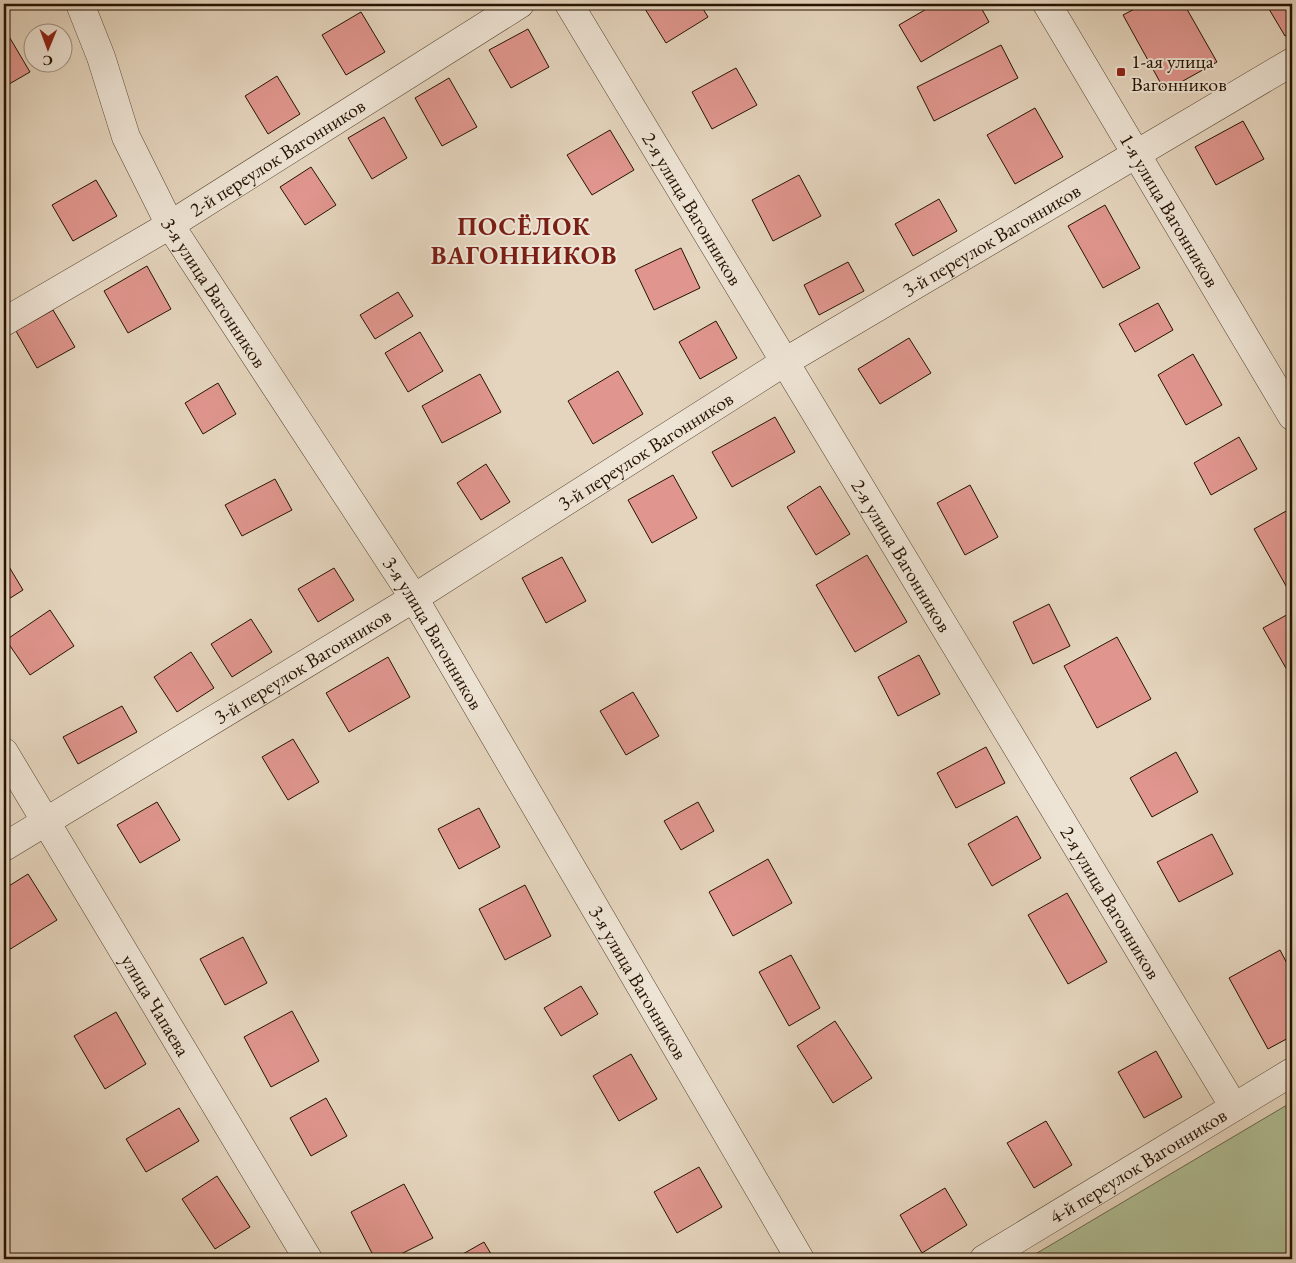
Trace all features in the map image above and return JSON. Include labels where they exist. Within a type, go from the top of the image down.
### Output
[{"type":"street","name":"3-я улица Вагонников","points":[[80,4],[101,57],[126,137],[170,225],[414,598],[800,1259]]},
{"type":"street","name":"2-й переулок Вагонников","points":[[4,322],[170,225],[520,4]]},
{"type":"street","name":"2-я улица Вагонников","points":[[568,4],[1234,1106]]},
{"type":"street","name":"1-я улица Вагонников","points":[[1046,4],[1292,416]]},
{"type":"street","name":"3-й переулок Вагонников","points":[[4,847],[414,598],[784,363],[1292,62]]},
{"type":"street","name":"улица Чапаева","points":[[4,752],[308,1259]]},
{"type":"street","name":"4-й переулок Вагонников","points":[[984,1259],[1292,1072]]},
{"type":"green space","points":[[1292,1102],[1292,1259],[1027,1259]]},
{"type":"building","points":[[642,4],[700,4],[708,17],[666,43]]},
{"type":"building","points":[[935,4],[979,4],[989,22],[921,62],[899,25]]},
{"type":"building","points":[[1144,4],[1184,4],[1217,62],[1165,91],[1123,15]]},
{"type":"building","points":[[1266,4],[1292,4],[1292,32],[1285,36]]},
{"type":"building","points":[[361,12],[385,52],[346,75],[322,35]]},
{"type":"building","points":[[4,28],[22,58],[22,72],[30,72],[4,87]]},
{"type":"building","points":[[528,29],[549,67],[511,88],[489,50]]},
{"type":"building","points":[[1001,45],[1018,78],[934,121],[917,87]]},
{"type":"building","points":[[736,68],[757,105],[712,129],[692,92]]},
{"type":"building","points":[[277,76],[300,114],[268,134],[245,96]]},
{"type":"building","points":[[449,78],[477,127],[442,146],[415,98]]},
{"type":"building","points":[[1035,108],[1063,157],[1015,184],[987,135]]},
{"type":"building","points":[[384,117],[407,158],[372,179],[348,138]]},
{"type":"building","points":[[1243,121],[1264,159],[1216,185],[1195,147]]},
{"type":"building","points":[[610,130],[634,170],[592,195],[567,155]]},
{"type":"building","points":[[311,167],[336,205],[305,225],[280,187]]},
{"type":"building","points":[[799,175],[821,216],[773,241],[752,200]]},
{"type":"building","points":[[96,180],[117,216],[73,241],[52,205]]},
{"type":"building","points":[[939,199],[957,231],[913,256],[895,224]]},
{"type":"building","points":[[1105,205],[1140,268],[1103,288],[1068,226]]},
{"type":"building","points":[[681,248],[700,288],[654,310],[635,270]]},
{"type":"building","points":[[848,262],[864,291],[819,315],[804,285]]},
{"type":"building","points":[[147,266],[171,309],[128,333],[104,291]]},
{"type":"building","points":[[398,292],[413,316],[375,339],[360,315]]},
{"type":"building","points":[[1292,294],[1292,308],[1286,298]]},
{"type":"building","points":[[1158,303],[1173,330],[1135,352],[1119,324]]},
{"type":"building","points":[[53,310],[75,347],[37,368],[16,331]]},
{"type":"building","points":[[716,321],[737,358],[700,379],[679,342]]},
{"type":"building","points":[[420,332],[443,371],[408,392],[385,353]]},
{"type":"building","points":[[909,338],[931,373],[880,404],[858,369]]},
{"type":"building","points":[[1193,354],[1222,405],[1186,425],[1158,375]]},
{"type":"building","points":[[618,371],[643,414],[593,444],[568,401]]},
{"type":"building","points":[[480,374],[501,412],[442,443],[422,406]]},
{"type":"building","points":[[218,383],[236,414],[203,434],[185,403]]},
{"type":"building","points":[[775,417],[795,452],[732,487],[712,452]]},
{"type":"building","points":[[1239,437],[1257,469],[1211,495],[1194,463]]},
{"type":"building","points":[[486,464],[510,502],[481,520],[457,483]]},
{"type":"building","points":[[673,475],[697,518],[652,543],[628,500]]},
{"type":"building","points":[[275,479],[292,510],[242,536],[225,505]]},
{"type":"building","points":[[970,485],[998,537],[965,555],[937,503]]},
{"type":"building","points":[[820,486],[850,534],[816,555],[787,507]]},
{"type":"building","points":[[1288,510],[1292,518],[1292,592],[1290,593],[1254,529]]},
{"type":"building","points":[[867,555],[907,622],[855,652],[816,585]]},
{"type":"building","points":[[562,557],[586,601],[546,623],[522,578]]},
{"type":"building","points":[[4,561],[23,590],[4,602]]},
{"type":"building","points":[[334,568],[354,600],[318,622],[298,589]]},
{"type":"building","points":[[1049,604],[1070,646],[1033,664],[1013,622]]},
{"type":"building","points":[[50,610],[74,646],[30,675],[6,640]]},
{"type":"building","points":[[1292,612],[1292,676],[1291,677],[1263,628]]},
{"type":"building","points":[[251,619],[272,652],[232,677],[211,644]]},
{"type":"building","points":[[1117,637],[1151,699],[1097,728],[1064,666]]},
{"type":"building","points":[[191,652],[214,688],[177,712],[154,677]]},
{"type":"building","points":[[919,655],[940,694],[898,716],[878,677]]},
{"type":"building","points":[[388,657],[410,697],[349,732],[326,693]]},
{"type":"building","points":[[633,692],[659,736],[626,755],[600,711]]},
{"type":"building","points":[[122,706],[137,732],[78,764],[63,737]]},
{"type":"building","points":[[293,739],[319,782],[288,800],[262,757]]},
{"type":"building","points":[[986,747],[1005,783],[956,808],[937,773]]},
{"type":"building","points":[[1176,752],[1198,792],[1152,817],[1130,778]]},
{"type":"building","points":[[157,802],[180,840],[140,863],[117,825]]},
{"type":"building","points":[[698,802],[714,831],[681,850],[664,821]]},
{"type":"building","points":[[479,808],[500,847],[459,869],[438,829]]},
{"type":"building","points":[[1017,816],[1041,858],[992,886],[968,844]]},
{"type":"building","points":[[1212,834],[1233,874],[1179,902],[1157,862]]},
{"type":"building","points":[[768,859],[792,903],[733,936],[709,892]]},
{"type":"building","points":[[28,874],[57,920],[4,953],[4,889]]},
{"type":"building","points":[[525,885],[551,936],[505,960],[479,909]]},
{"type":"building","points":[[1067,893],[1107,962],[1068,984],[1028,915]]},
{"type":"building","points":[[243,937],[267,983],[225,1005],[200,959]]},
{"type":"building","points":[[1280,950],[1292,973],[1292,1036],[1268,1049],[1229,978]]},
{"type":"building","points":[[791,955],[820,1008],[789,1026],[759,972]]},
{"type":"building","points":[[581,986],[598,1014],[561,1036],[544,1008]]},
{"type":"building","points":[[292,1011],[319,1061],[271,1087],[244,1037]]},
{"type":"building","points":[[116,1012],[146,1064],[105,1089],[74,1036]]},
{"type":"building","points":[[835,1021],[872,1078],[833,1103],[797,1046]]},
{"type":"building","points":[[1156,1051],[1182,1097],[1144,1118],[1118,1072]]},
{"type":"building","points":[[631,1054],[657,1099],[619,1121],[593,1076]]},
{"type":"building","points":[[326,1098],[347,1136],[311,1156],[290,1118]]},
{"type":"building","points":[[179,1108],[199,1141],[146,1172],[126,1139]]},
{"type":"building","points":[[1046,1121],[1072,1165],[1034,1188],[1007,1143]]},
{"type":"building","points":[[699,1167],[722,1207],[677,1233],[654,1192]]},
{"type":"building","points":[[217,1176],[250,1227],[215,1249],[182,1199]]},
{"type":"building","points":[[404,1184],[433,1238],[391,1259],[375,1259],[351,1212]]},
{"type":"building","points":[[945,1188],[967,1225],[922,1253],[900,1215]]},
{"type":"building","points":[[484,1242],[494,1259],[454,1259]]},
{"type":"place","name":"1-ая улица Вагонников","points":[[1121,72]]},
{"type":"district","name":"ПОСЁЛОК ВАГОННИКОВ","points":[[524,240]]}]
